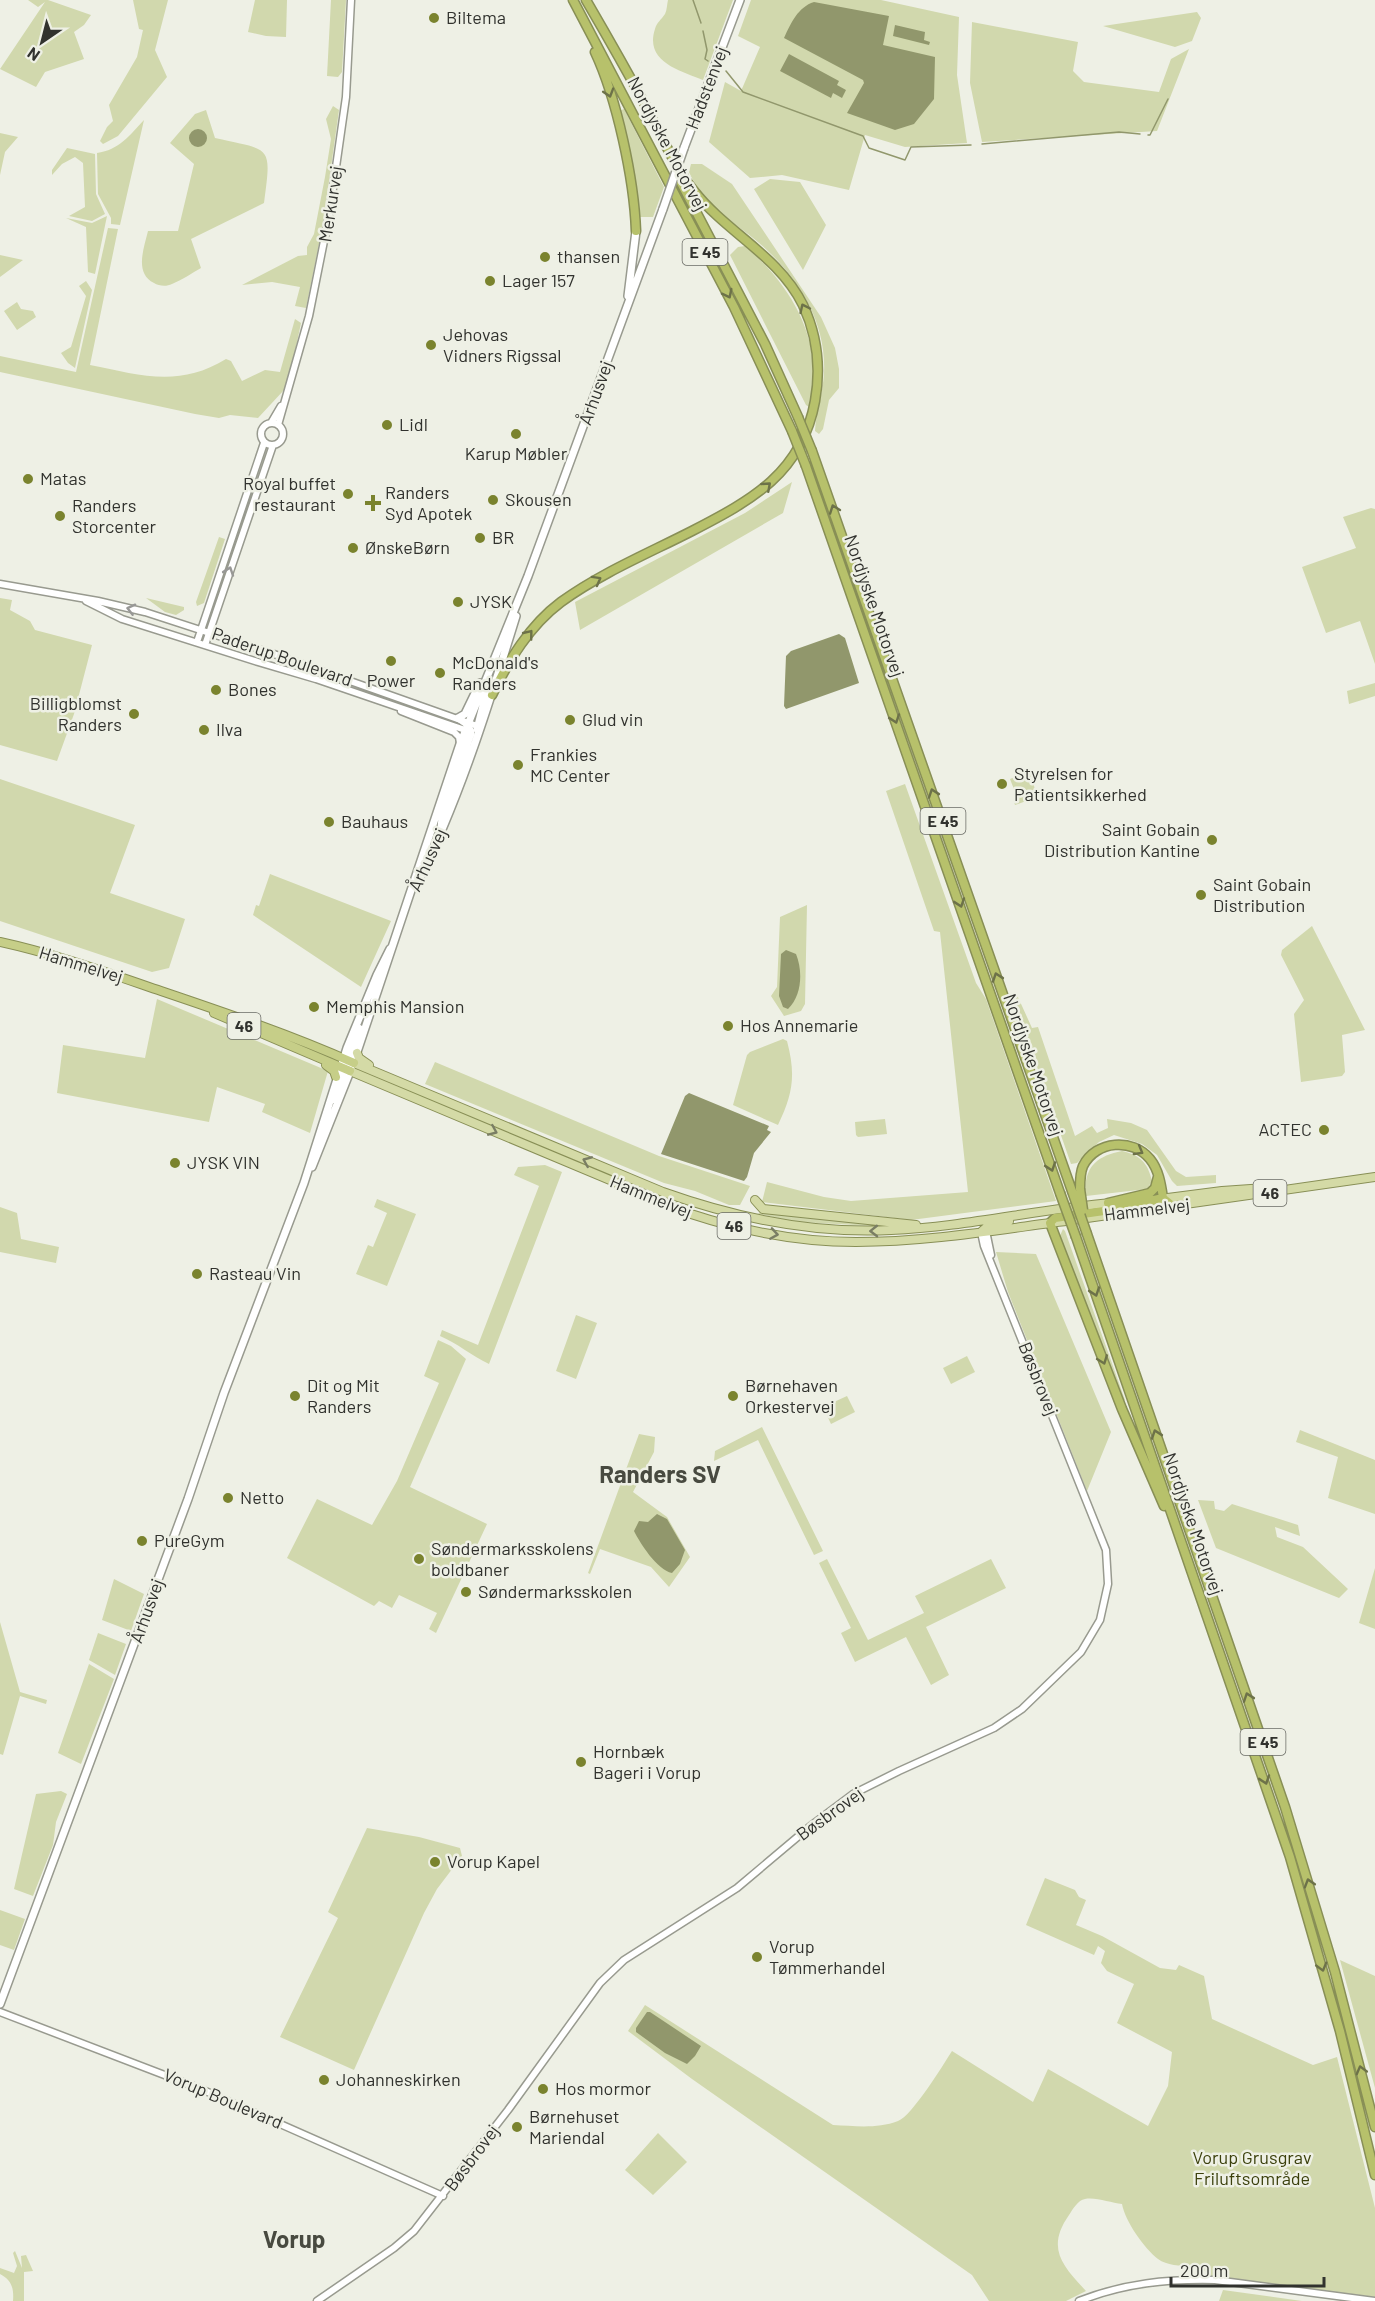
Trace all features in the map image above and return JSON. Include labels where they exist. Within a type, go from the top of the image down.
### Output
[{"type":"highway","points":[[572,0],[601,66],[614,107],[632,192],[636,231]]},
{"type":"highway","name":"Nordjyske Motorvej","points":[[572,0],[734,307],[806,466],[1275,1811],[1308,1916],[1340,2031],[1375,2175]]},
{"type":"highway","points":[[492,695],[519,647],[560,603],[600,578],[737,507],[765,488],[790,461],[802,440],[812,416],[817,394],[818,359],[814,336],[796,293],[774,264],[722,221],[693,190],[586,0]]},
{"type":"highway","name":"Nordjyske Motorvej","points":[[586,0],[744,302],[812,451],[1076,1190],[1131,1362],[1288,1816],[1335,1972],[1375,2127]]},
{"type":"highway","name":"Hammelvej","points":[[0,942],[93,967],[265,1026],[347,1065]]},
{"type":"highway","name":"Hammelvej","points":[[161,991],[255,1031],[347,1065]]},
{"type":"highway","points":[[1076,1190],[1088,1159],[1094,1153],[1110,1145],[1122,1144],[1134,1147],[1151,1160],[1158,1173],[1163,1198],[1174,1207]]},
{"type":"highway","points":[[1108,1203],[1153,1191],[1157,1185],[1158,1173]]},
{"type":"highway","points":[[1163,1198],[1104,1212],[1055,1218],[1050,1223],[1122,1409],[1211,1626]]},
{"type":"main road","name":"Hadstenvej","points":[[663,209],[740,0]]},
{"type":"main road","name":"Århusvej","points":[[499,645],[528,576],[663,209]]},
{"type":"main road","points":[[624,316],[633,266],[636,231]]},
{"type":"main road","name":"Århusvej","points":[[406,905],[439,840],[474,730],[492,695],[528,576]]},
{"type":"main road","points":[[499,645],[474,730],[458,718],[465,714],[499,645]]},
{"type":"main road","name":"Århusvej","points":[[0,2004],[390,949],[460,744],[474,730]]},
{"type":"main road","name":"Århusvej","points":[[304,1183],[326,1134],[377,975],[390,949]]},
{"type":"main road","name":"Hammelvej","points":[[347,1065],[438,1099],[663,1192],[735,1214],[788,1225],[879,1231],[933,1227],[1108,1203],[1222,1191],[1317,1185]]},
{"type":"main road","name":"Hammelvej","points":[[347,1065],[674,1207],[730,1225],[798,1237],[845,1242],[904,1239],[1174,1207],[1375,1177]]},
{"type":"main road","points":[[755,1200],[762,1209],[933,1227]]},
{"type":"main road","points":[[972,1222],[984,1230],[1057,1210]]},
{"type":"street","name":"Merkurvej","points":[[275,424],[309,316],[329,216],[346,97],[351,0]]},
{"type":"street","points":[[197,642],[264,443],[261,430],[266,424],[275,424],[282,429],[283,436],[279,442],[273,445],[264,443]]},
{"type":"street","points":[[204,645],[273,445]]},
{"type":"street","name":"Paderup Boulevard","points":[[0,584],[145,612],[201,629],[458,718]]},
{"type":"street","name":"Paderup Boulevard","points":[[80,598],[122,619],[474,730]]},
{"type":"street","points":[[353,692],[454,732],[459,737],[460,744]]},
{"type":"street","name":"Bøsbrovej","points":[[317,2301],[394,2248],[414,2231],[518,2097],[596,1988],[621,1962],[661,1934],[737,1888],[813,1824],[853,1794],[899,1770],[994,1728],[1022,1709],[1081,1652],[1091,1636],[1100,1620],[1108,1584],[1106,1550],[984,1246],[984,1230]]},
{"type":"street","name":"Vorup Boulevard","points":[[0,2012],[201,2089],[443,2196]]},
{"type":"street","points":[[1079,2301],[1126,2286],[1160,2280],[1190,2279],[1215,2280],[1375,2301]]},
{"type":"green space","points":[[28,0],[48,0],[91,15],[84,25],[74,32],[84,59],[45,72],[36,87],[0,69],[45,2],[38,7]]},
{"type":"green space","points":[[133,0],[168,0],[155,50],[167,77],[118,136],[103,144],[100,141],[113,121],[109,105],[137,57],[143,30],[139,29]]},
{"type":"green space","points":[[255,0],[287,0],[286,37],[248,32]]},
{"type":"green space","points":[[331,0],[346,0],[342,72],[338,77],[327,76]]},
{"type":"green space","points":[[668,0],[733,0],[703,80],[667,64],[655,50],[653,40],[655,29],[665,14]]},
{"type":"green space","points":[[751,0],[881,0],[959,17],[957,75],[967,143],[905,147],[865,135],[849,190],[782,175],[750,178],[709,142],[725,82],[741,91],[760,47],[738,36]]},
{"type":"green space","points":[[1197,12],[1201,18],[1192,41],[1175,47],[1103,26]]},
{"type":"green space","points":[[972,22],[1078,42],[1073,71],[1084,82],[1159,92],[1171,59],[1189,49],[1157,131],[982,142],[970,83]]},
{"type":"green space","points":[[333,106],[339,110],[323,224],[306,308],[295,306],[300,287],[272,282],[242,285],[298,256],[307,255],[307,247],[314,234],[331,139],[326,119]]},
{"type":"green space","points":[[624,109],[664,187],[653,217],[637,217],[619,111]]},
{"type":"green space","points":[[206,110],[215,138],[257,148],[264,153],[268,169],[264,203],[191,239],[201,268],[170,285],[158,285],[148,279],[142,267],[148,231],[178,231],[194,164],[170,143],[195,114]]},
{"type":"green space","points":[[144,120],[120,225],[111,224],[111,218],[98,194],[97,153],[118,145]]},
{"type":"green space","points":[[0,133],[18,137],[5,152],[0,175]]},
{"type":"green space","points":[[67,148],[95,154],[96,194],[105,214],[92,221],[69,216],[85,207],[83,163],[75,157],[62,164],[52,175],[52,170]]},
{"type":"green space","points":[[691,164],[702,164],[732,184],[821,317],[835,348],[839,369],[839,388],[829,400],[823,429],[819,434],[815,431],[824,373],[823,352],[813,313],[792,277],[764,247],[706,199],[689,172]]},
{"type":"green space","points":[[770,179],[800,182],[826,225],[803,270],[754,189]]},
{"type":"green space","points":[[107,216],[95,274],[88,272],[86,227],[66,218],[92,223]]},
{"type":"green space","points":[[108,228],[118,229],[90,365],[159,377],[192,374],[226,359],[231,361],[242,381],[265,370],[280,372],[295,319],[301,323],[291,371],[284,390],[258,418],[230,415],[219,418],[195,414],[0,372],[0,356],[76,372]]},
{"type":"green space","points":[[745,246],[777,279],[801,318],[809,338],[813,360],[813,383],[809,407],[730,255],[738,247]]},
{"type":"green space","points":[[0,255],[23,260],[0,277]]},
{"type":"green space","points":[[86,281],[92,290],[75,368],[61,353],[71,347],[86,296],[79,286]]},
{"type":"green space","points":[[17,302],[21,309],[33,311],[36,317],[17,330],[4,311]]},
{"type":"green space","points":[[792,482],[783,513],[580,630],[575,602],[745,513]]},
{"type":"green space","points":[[1371,508],[1375,509],[1375,664],[1360,621],[1326,633],[1302,567],[1356,548],[1343,517]]},
{"type":"green space","points":[[219,537],[225,539],[204,603],[197,606],[196,602]]},
{"type":"green space","points":[[0,598],[12,600],[10,610],[30,621],[35,630],[92,645],[74,714],[57,761],[0,745]]},
{"type":"green space","points":[[146,598],[184,607],[184,610],[176,615],[165,612]]},
{"type":"green space","points":[[1375,683],[1375,696],[1349,704],[1347,691]]},
{"type":"green space","points":[[1030,771],[1037,797],[1015,805],[1013,799],[1017,797],[1010,779]]},
{"type":"green space","points":[[0,779],[135,825],[110,893],[185,919],[169,968],[152,972],[0,921]]},
{"type":"green space","points":[[905,784],[976,983],[986,999],[1056,1201],[911,1220],[762,1202],[767,1182],[824,1197],[851,1201],[968,1192],[940,932],[934,931],[886,791]]},
{"type":"green space","points":[[270,874],[391,921],[361,987],[253,915],[256,905],[259,906]]},
{"type":"green space","points":[[807,905],[805,1004],[801,1011],[784,1016],[771,996],[777,987],[780,917]]},
{"type":"green space","points":[[1312,926],[1365,1030],[1342,1035],[1345,1072],[1342,1076],[1301,1082],[1294,1014],[1304,1000],[1281,955],[1282,950]]},
{"type":"green space","points":[[1012,995],[1017,995],[1032,1028],[1038,1027],[1075,1136],[1092,1126],[1097,1133],[1108,1128],[1107,1119],[1131,1123],[1147,1130],[1176,1171],[1186,1177],[1216,1175],[1216,1183],[1177,1186],[1157,1155],[1142,1144],[1114,1135],[1099,1142],[1077,1163],[1071,1164]]},
{"type":"green space","points":[[157,999],[328,1071],[310,1133],[262,1112],[265,1104],[217,1087],[209,1122],[57,1093],[63,1045],[145,1058]]},
{"type":"green space","points":[[783,1039],[787,1041],[790,1053],[792,1084],[778,1125],[733,1105],[747,1055]]},
{"type":"green space","points":[[435,1062],[659,1156],[750,1186],[740,1205],[729,1205],[695,1191],[664,1183],[425,1084]]},
{"type":"green space","points":[[885,1119],[887,1134],[858,1137],[856,1135],[855,1122]]},
{"type":"green space","points":[[1122,1151],[1134,1155],[1148,1169],[1152,1181],[1147,1189],[1086,1196],[1087,1178],[1093,1165],[1105,1156]]},
{"type":"green space","points":[[545,1165],[562,1172],[489,1364],[440,1336],[442,1330],[478,1345],[539,1186],[514,1175],[518,1167]]},
{"type":"green space","points":[[377,1199],[416,1214],[387,1286],[356,1274],[368,1245],[373,1247],[387,1213],[374,1207]]},
{"type":"green space","points":[[0,1207],[17,1213],[21,1239],[59,1247],[56,1263],[0,1252]]},
{"type":"green space","points":[[761,1211],[875,1223],[875,1226],[798,1222],[758,1214]]},
{"type":"green space","points":[[1063,1229],[1125,1400],[1123,1401],[1058,1240]]},
{"type":"green space","points":[[996,1252],[1036,1254],[1111,1432],[1087,1491],[1008,1292]]},
{"type":"green space","points":[[576,1315],[597,1323],[576,1379],[556,1371]]},
{"type":"green space","points":[[438,1340],[451,1346],[466,1359],[410,1487],[487,1524],[436,1633],[429,1629],[437,1613],[399,1595],[392,1608],[379,1601],[374,1606],[287,1558],[317,1499],[372,1525],[397,1481],[439,1383],[424,1376]]},
{"type":"green space","points":[[967,1356],[975,1372],[951,1384],[943,1368]]},
{"type":"green space","points":[[847,1396],[855,1412],[831,1424],[823,1407]]},
{"type":"green space","points":[[762,1427],[823,1551],[814,1555],[758,1440],[714,1461],[715,1451]]},
{"type":"green space","points":[[1300,1430],[1375,1460],[1375,1514],[1328,1498],[1338,1457],[1296,1442]]},
{"type":"green space","points":[[639,1434],[655,1437],[654,1452],[633,1492],[667,1517],[690,1557],[669,1587],[651,1567],[600,1549],[590,1574],[588,1573]]},
{"type":"green space","points":[[1198,1500],[1214,1501],[1215,1509],[1224,1511],[1232,1504],[1298,1525],[1300,1536],[1275,1527],[1277,1537],[1303,1547],[1348,1589],[1339,1598],[1216,1548]]},
{"type":"green space","points":[[827,1559],[868,1640],[924,1613],[915,1596],[991,1559],[1006,1588],[926,1627],[949,1675],[931,1685],[906,1637],[855,1662],[841,1633],[851,1628],[819,1563]]},
{"type":"green space","points":[[1375,1568],[1375,1629],[1359,1623]]},
{"type":"green space","points":[[114,1579],[144,1594],[131,1631],[102,1620]]},
{"type":"green space","points":[[0,1622],[20,1692],[47,1700],[46,1704],[20,1696],[3,1755],[0,1754]]},
{"type":"green space","points":[[98,1633],[126,1644],[115,1675],[89,1660]]},
{"type":"green space","points":[[89,1664],[114,1679],[81,1764],[58,1753]]},
{"type":"green space","points":[[61,1791],[67,1794],[56,1822],[53,1845],[33,1896],[14,1889],[36,1794]]},
{"type":"green space","points":[[367,1828],[419,1837],[460,1848],[462,1856],[437,1889],[424,1913],[354,2070],[280,2037],[338,1918],[328,1912]]},
{"type":"green space","name":"Vorup Grusgrav Friluftsområde","points":[[1045,1878],[1075,1890],[1079,1897],[1086,1900],[1076,1925],[1102,1936],[1160,1968],[1176,1970],[1179,1965],[1204,1976],[1212,2019],[1313,2065],[1337,2057],[1375,2208],[1375,2297],[1223,2278],[1208,2275],[1200,2266],[1178,2266],[1167,2263],[1158,2259],[1141,2241],[1131,2226],[1122,2204],[1099,2199],[1085,2199],[1076,2205],[1062,2227],[1058,2247],[1064,2264],[1086,2291],[1066,2301],[989,2301],[972,2275],[692,2079],[628,2031],[645,2005],[833,2125],[874,2126],[898,2121],[919,2100],[952,2051],[1033,2102],[1048,2069],[1148,2126],[1168,2086],[1172,2052],[1117,2023],[1134,1984],[1107,1971],[1101,1963],[1105,1951],[1098,1946],[1094,1955],[1026,1925]]},
{"type":"green space","points":[[0,1910],[25,1919],[14,1950],[0,1945]]},
{"type":"green space","points":[[1340,1960],[1375,1976],[1375,2088]]},
{"type":"green space","points":[[658,2133],[687,2162],[653,2195],[625,2170]]},
{"type":"green space","points":[[15,2251],[22,2268],[21,2256],[26,2255],[33,2271],[24,2272],[24,2301],[13,2301],[11,2285],[0,2274],[0,2268],[14,2273],[17,2266],[13,2253]]},
{"type":"green space","points":[[1223,2290],[1302,2301],[1219,2301]]},
{"type":"shaded area","points":[[814,2],[889,16],[883,45],[935,57],[934,99],[914,124],[895,130],[847,113],[864,83],[863,80],[784,38],[799,12]]},
{"type":"shaded area","points":[[895,25],[925,32],[924,40],[930,42],[929,45],[893,36]]},
{"type":"shaded area","points":[[789,54],[839,81],[837,85],[846,90],[842,98],[833,93],[831,98],[780,71]]},
{"type":"shaded area","points":[[198,129],[204,132],[207,138],[204,144],[198,147],[192,144],[189,138],[192,132]]},
{"type":"shaded area","points":[[839,634],[845,638],[859,683],[786,709],[784,706],[786,656],[791,651]]},
{"type":"shaded area","points":[[786,950],[796,954],[800,968],[799,990],[793,1004],[788,1009],[783,1007],[779,996],[781,954]]},
{"type":"shaded area","points":[[689,1093],[769,1126],[767,1130],[771,1132],[754,1153],[744,1181],[661,1154],[685,1096]]},
{"type":"shaded area","points":[[657,1514],[667,1519],[685,1550],[680,1564],[672,1573],[655,1562],[634,1531],[639,1521],[648,1522]]},
{"type":"shaded area","points":[[647,2012],[701,2046],[687,2064],[665,2053],[636,2032],[636,2028]]},
{"type":"waterway","points":[[693,0],[701,23]]},
{"type":"waterway","points":[[703,31],[707,50],[705,59],[708,61]]},
{"type":"waterway","points":[[726,71],[743,92],[863,136],[869,148],[905,160],[911,147],[971,145]]},
{"type":"waterway","points":[[1148,135],[1168,99]]},
{"type":"waterway","points":[[982,144],[1119,132],[1140,134]]},
{"type":"place","name":"Biltema","points":[[434,18]]},
{"type":"place","name":"thansen","points":[[545,257]]},
{"type":"place","name":"Lager 157","points":[[490,281]]},
{"type":"place","name":"Jehovas Vidners Rigssal","points":[[431,345]]},
{"type":"place","name":"Lidl","points":[[387,425]]},
{"type":"place","name":"Karup Møbler","points":[[516,434]]},
{"type":"place","name":"Matas","points":[[28,479]]},
{"type":"place","name":"Royal buffet restaurant","points":[[348,494]]},
{"type":"place","name":"Skousen","points":[[493,500]]},
{"type":"place","name":"Randers Syd Apotek","points":[[373,503]]},
{"type":"place","name":"Randers Storcenter","points":[[60,516]]},
{"type":"place","name":"BR","points":[[480,538]]},
{"type":"place","name":"ØnskeBørn","points":[[353,548]]},
{"type":"place","name":"JYSK","points":[[458,602]]},
{"type":"place","name":"Power","points":[[391,661]]},
{"type":"place","name":"McDonald's Randers","points":[[440,673]]},
{"type":"place","name":"Bones","points":[[216,690]]},
{"type":"place","name":"Billigblomst Randers","points":[[134,714]]},
{"type":"place","name":"Glud vin","points":[[570,720]]},
{"type":"place","name":"Ilva","points":[[204,730]]},
{"type":"place","name":"Frankies MC Center","points":[[518,765]]},
{"type":"place","name":"Styrelsen for Patientsikkerhed","points":[[1002,784]]},
{"type":"place","name":"Bauhaus","points":[[329,822]]},
{"type":"place","name":"Saint Gobain Distribution Kantine","points":[[1212,840]]},
{"type":"place","name":"Saint Gobain Distribution","points":[[1201,895]]},
{"type":"place","name":"Memphis Mansion","points":[[314,1007]]},
{"type":"place","name":"Hos Annemarie","points":[[728,1026]]},
{"type":"place","name":"ACTEC","points":[[1324,1130]]},
{"type":"place","name":"JYSK VIN","points":[[175,1163]]},
{"type":"place","name":"Rasteau Vin","points":[[197,1274]]},
{"type":"place","name":"Dit og Mit Randers","points":[[295,1396]]},
{"type":"place","name":"Børnehaven Orkestervej","points":[[733,1396]]},
{"type":"place","name":"Netto","points":[[228,1498]]},
{"type":"place","name":"PureGym","points":[[142,1541]]},
{"type":"place","name":"Søndermarksskolens boldbaner","points":[[419,1559]]},
{"type":"place","name":"Søndermarksskolen","points":[[466,1592]]},
{"type":"place","name":"Hornbæk Bageri i Vorup","points":[[581,1762]]},
{"type":"place","name":"Vorup Kapel","points":[[435,1862]]},
{"type":"place","name":"Vorup Tømmerhandel","points":[[757,1957]]},
{"type":"place","name":"Johanneskirken","points":[[324,2080]]},
{"type":"place","name":"Hos mormor","points":[[543,2089]]},
{"type":"place","name":"Børnehuset Mariendal","points":[[517,2127]]},
{"type":"district","name":"Randers SV","points":[[660,1475]]},
{"type":"district","name":"Vorup","points":[[294,2240]]}]
